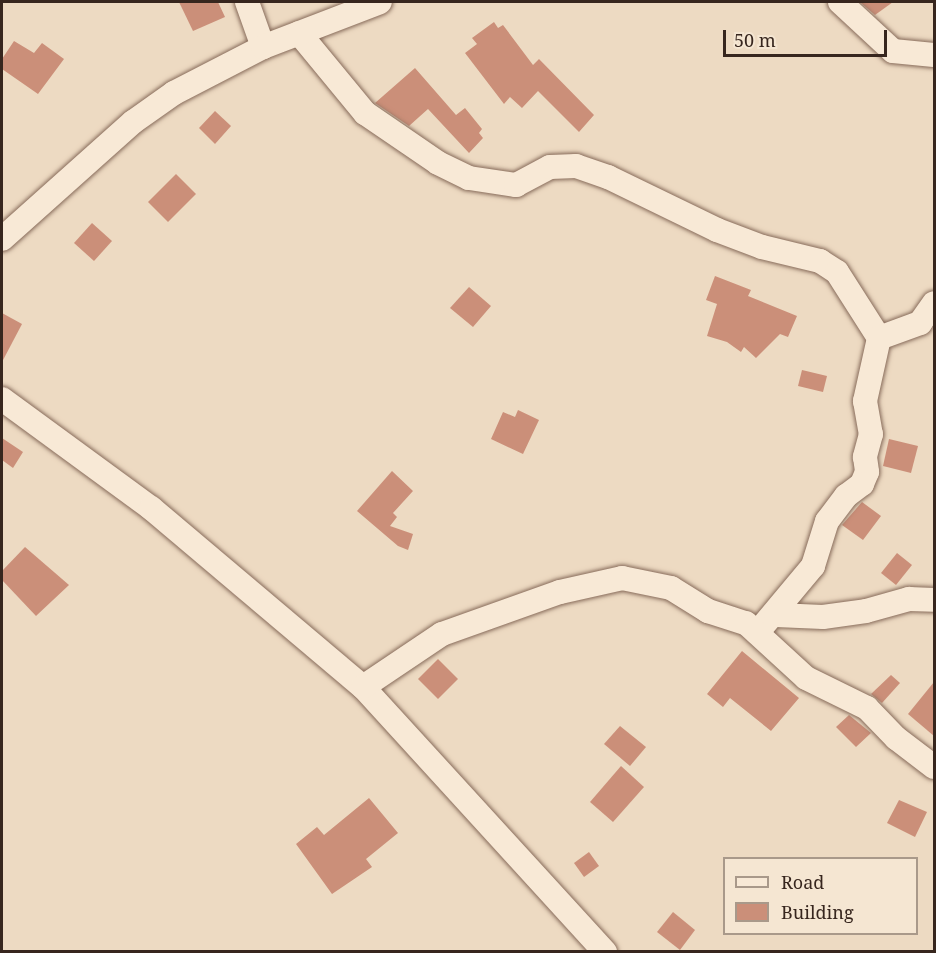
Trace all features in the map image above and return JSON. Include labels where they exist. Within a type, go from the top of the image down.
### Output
[{"type":"street","points":[[247,2],[263,47]]},
{"type":"street","points":[[2,239],[133,122],[207,73],[263,47],[380,2]]},
{"type":"street","points":[[840,2],[893,51],[934,56]]},
{"type":"street","points":[[299,33],[365,113],[438,163],[469,178],[498,185],[516,185],[550,167],[590,170],[726,233],[762,247],[820,261],[837,272],[879,338],[867,382],[865,401],[871,434],[862,484],[846,496],[827,521],[813,566],[776,615],[757,633]]},
{"type":"street","points":[[879,338],[920,323],[934,303]]},
{"type":"street","points":[[2,399],[152,508],[363,687],[605,951]]},
{"type":"street","points":[[363,687],[442,634],[599,580],[622,578],[671,588],[708,611],[746,622],[806,678],[867,708],[896,738],[934,767]]},
{"type":"street","points":[[776,615],[823,617],[866,611],[909,599],[934,600]]},
{"type":"building","points":[[179,2],[218,2],[225,17],[193,31]]},
{"type":"building","points":[[860,2],[893,2],[875,15]]},
{"type":"building","points":[[494,22],[498,28],[503,25],[533,65],[539,59],[594,115],[579,132],[538,91],[522,108],[510,97],[504,104],[465,53],[477,44],[472,38]]},
{"type":"building","points":[[14,41],[34,53],[42,43],[64,59],[38,94],[2,69],[2,59]]},
{"type":"building","points":[[415,68],[456,115],[465,108],[482,129],[479,133],[483,138],[469,153],[428,109],[409,126],[375,103]]},
{"type":"building","points":[[215,111],[231,126],[215,144],[199,128]]},
{"type":"building","points":[[176,174],[196,194],[168,222],[148,202]]},
{"type":"building","points":[[92,223],[112,241],[94,261],[74,243]]},
{"type":"building","points":[[715,276],[751,290],[748,296],[797,316],[788,337],[780,334],[756,358],[744,347],[741,352],[727,342],[707,336],[717,304],[706,300]]},
{"type":"building","points":[[469,287],[491,306],[473,327],[450,308]]},
{"type":"building","points":[[2,313],[22,324],[2,362]]},
{"type":"building","points":[[802,370],[827,376],[823,392],[798,386]]},
{"type":"building","points":[[518,410],[539,420],[523,454],[491,439],[503,412],[515,417]]},
{"type":"building","points":[[2,438],[23,452],[13,468],[2,460]]},
{"type":"building","points":[[889,439],[918,446],[911,473],[883,466]]},
{"type":"building","points":[[392,471],[413,491],[393,513],[397,517],[390,526],[413,534],[408,550],[398,546],[357,511]]},
{"type":"building","points":[[862,502],[881,516],[863,540],[842,525]]},
{"type":"building","points":[[25,547],[69,585],[36,616],[2,580],[2,571]]},
{"type":"building","points":[[897,553],[912,565],[896,585],[881,573]]},
{"type":"building","points":[[742,651],[799,698],[771,731],[730,698],[723,707],[707,694]]},
{"type":"building","points":[[438,659],[458,679],[438,699],[418,679]]},
{"type":"building","points":[[891,675],[900,683],[882,703],[871,694]]},
{"type":"building","points":[[934,682],[934,736],[908,714]]},
{"type":"building","points":[[849,715],[871,733],[856,747],[836,727]]},
{"type":"building","points":[[620,726],[646,747],[630,766],[604,744]]},
{"type":"building","points":[[621,766],[644,787],[613,822],[590,802]]},
{"type":"building","points":[[369,798],[398,833],[366,859],[372,867],[332,894],[296,844],[317,827],[324,835]]},
{"type":"building","points":[[899,800],[927,812],[915,837],[887,823]]},
{"type":"building","points":[[589,852],[599,866],[584,877],[574,863]]},
{"type":"building","points":[[673,912],[695,930],[680,950],[657,932]]}]
